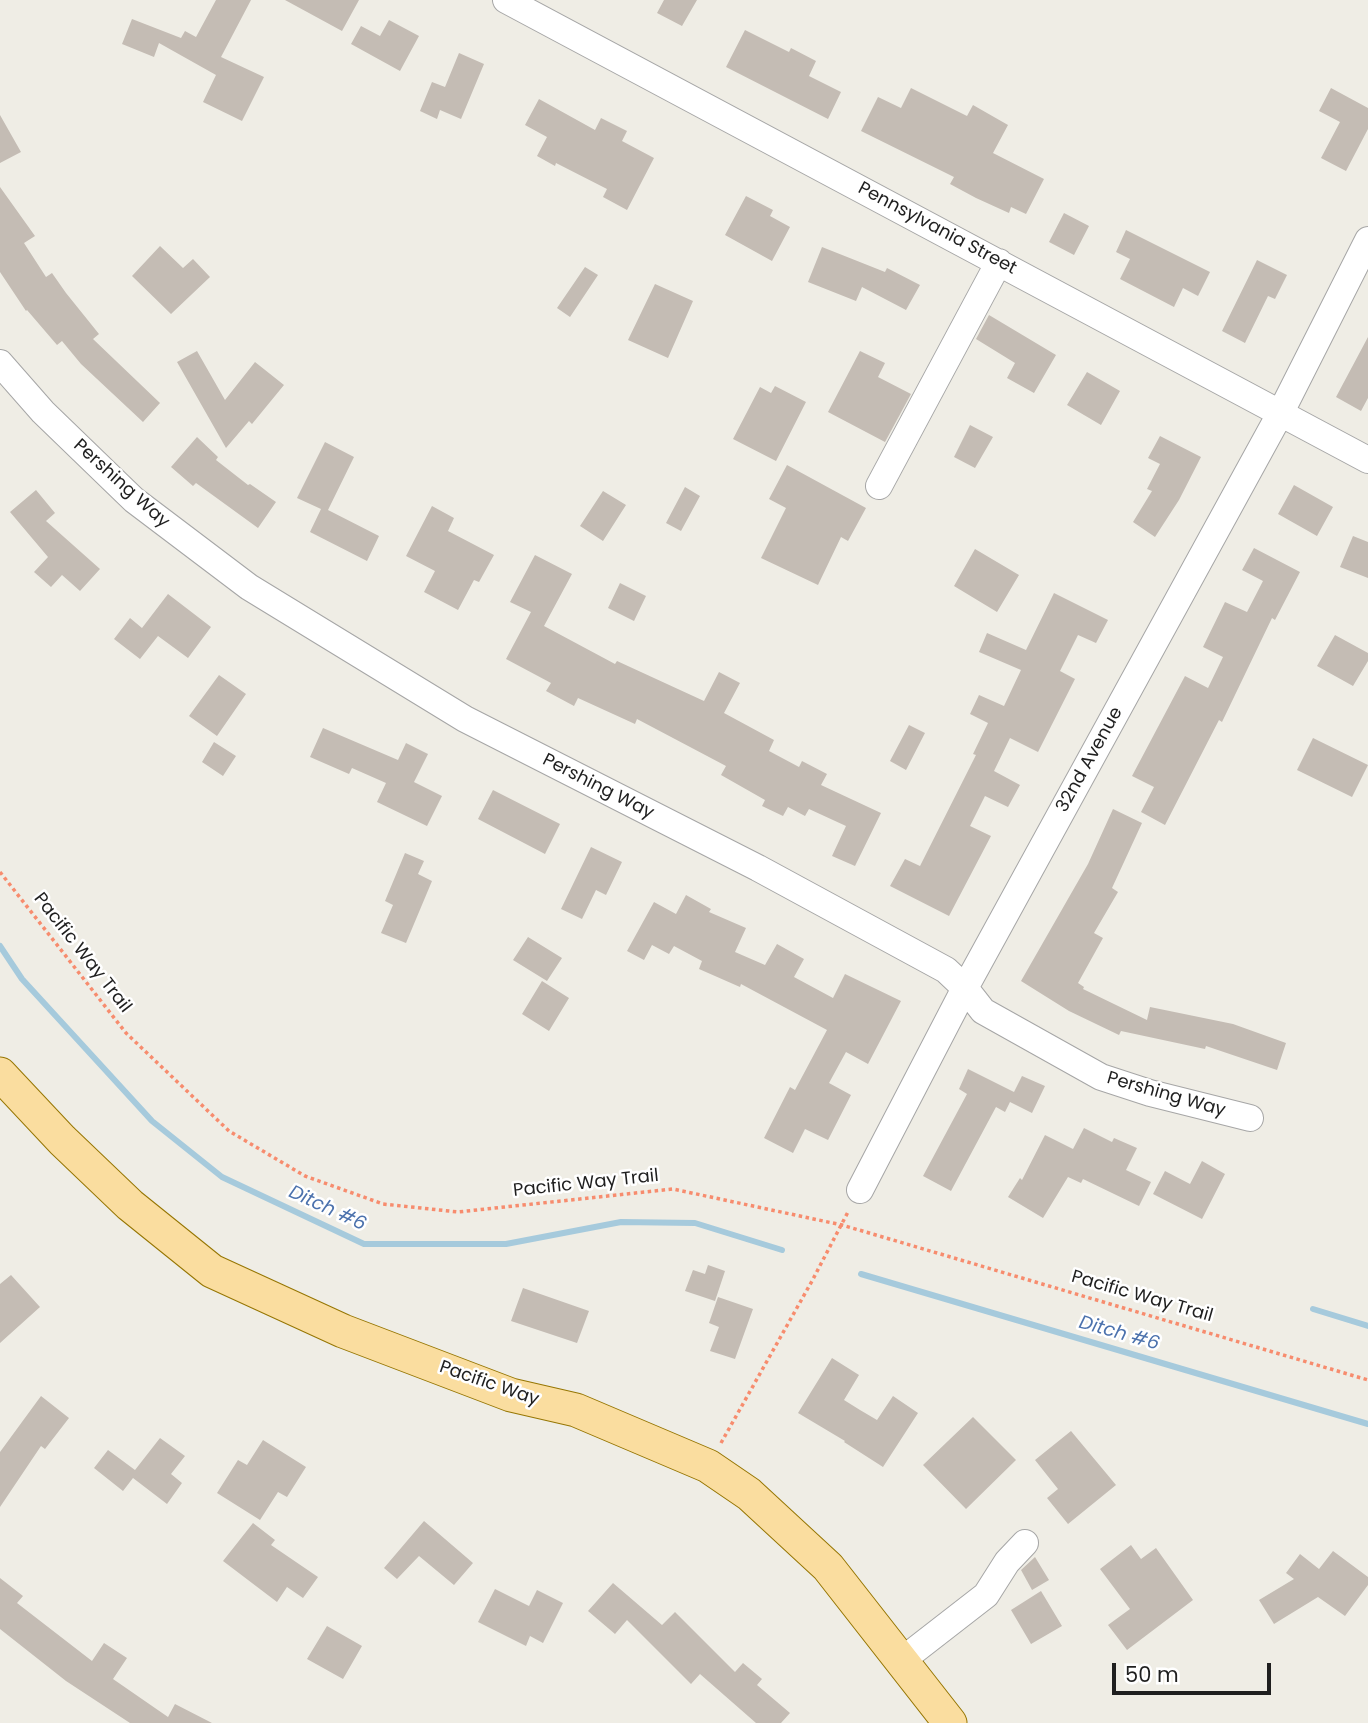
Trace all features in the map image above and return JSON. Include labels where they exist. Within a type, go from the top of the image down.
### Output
[{"type":"main road","name":"Pacific Way","points":[[0,1074],[62,1140],[130,1205],[212,1271],[343,1331],[510,1395],[576,1410],[708,1466],[748,1494],[828,1567],[950,1723]]},
{"type":"street","name":"Pennsylvania Street","points":[[506,0],[1368,460]]},
{"type":"street","name":"32nd Avenue","points":[[860,1190],[965,988],[1280,412],[1368,240]]},
{"type":"street","points":[[879,486],[999,262]]},
{"type":"street","name":"Pershing Way","points":[[0,363],[43,412],[134,500],[249,587],[465,719],[781,881],[946,970],[983,1011],[1101,1077],[1150,1093],[1250,1118]]},
{"type":"street","points":[[901,1661],[986,1595],[1007,1562],[1025,1544]]},
{"type":"path","name":"Pacific Way Trail","points":[[0,872],[126,1033],[229,1131],[305,1176],[383,1204],[457,1212],[673,1189],[842,1225],[1368,1380]]},
{"type":"path","points":[[708,1466],[860,1190]]},
{"type":"building","points":[[216,0],[251,0],[221,57],[264,77],[242,121],[203,102],[216,75],[159,43],[154,57],[122,44],[132,19],[181,38],[185,31],[196,37]]},
{"type":"building","points":[[285,0],[359,0],[342,31]]},
{"type":"building","points":[[664,0],[697,0],[682,26],[657,13]]},
{"type":"building","points":[[389,20],[419,36],[400,71],[351,44],[361,26],[380,36]]},
{"type":"building","points":[[745,30],[789,52],[791,48],[816,61],[809,76],[841,92],[828,119],[726,67]]},
{"type":"building","points":[[459,53],[484,64],[461,119],[440,110],[437,119],[420,111],[432,82],[445,87]]},
{"type":"building","points":[[911,88],[967,116],[973,105],[1008,125],[993,153],[1044,179],[1026,214],[1011,207],[1009,213],[976,198],[950,184],[954,177],[861,131],[878,97],[901,108]]},
{"type":"building","points":[[1331,88],[1368,108],[1368,129],[1346,171],[1321,158],[1340,122],[1319,111]]},
{"type":"building","points":[[539,99],[595,130],[601,118],[627,131],[622,141],[654,158],[627,210],[603,197],[607,189],[537,156],[547,137],[525,125]]},
{"type":"building","points":[[0,115],[21,152],[0,163]]},
{"type":"building","points":[[0,187],[35,236],[24,243],[46,277],[52,273],[99,334],[93,339],[160,403],[143,422],[81,364],[62,341],[57,345],[26,311],[0,272]]},
{"type":"building","points":[[746,196],[773,210],[770,216],[790,227],[772,261],[725,235]]},
{"type":"building","points":[[1064,213],[1089,226],[1074,255],[1049,242]]},
{"type":"building","points":[[1126,230],[1210,272],[1198,296],[1183,288],[1174,307],[1120,279],[1130,259],[1116,252]]},
{"type":"building","points":[[160,246],[183,268],[193,259],[210,277],[171,314],[132,276]]},
{"type":"building","points":[[822,247],[885,272],[887,268],[920,285],[906,310],[862,287],[856,301],[808,282]]},
{"type":"building","points":[[1257,260],[1287,275],[1275,299],[1268,296],[1245,343],[1222,331]]},
{"type":"building","points":[[585,267],[598,275],[570,317],[557,308]]},
{"type":"building","points":[[655,284],[693,301],[668,358],[628,340]]},
{"type":"building","points":[[989,315],[1056,355],[1034,393],[1007,378],[1015,363],[976,339]]},
{"type":"building","points":[[1368,337],[1368,398],[1361,411],[1336,397]]},
{"type":"building","points":[[197,351],[225,400],[255,362],[284,385],[252,424],[249,421],[226,448],[177,362]]},
{"type":"building","points":[[860,351],[885,363],[878,377],[911,394],[885,442],[828,412]]},
{"type":"building","points":[[1087,372],[1120,391],[1101,425],[1067,405]]},
{"type":"building","points":[[775,386],[806,402],[776,461],[733,439],[760,387],[771,393]]},
{"type":"building","points":[[970,425],[993,437],[975,468],[954,457]]},
{"type":"building","points":[[1160,436],[1201,457],[1179,500],[1155,537],[1133,522],[1152,491],[1147,489],[1160,464],[1148,458]]},
{"type":"building","points":[[197,437],[218,457],[216,460],[248,485],[276,502],[258,528],[196,483],[193,486],[171,467]]},
{"type":"building","points":[[325,442],[354,457],[328,510],[379,536],[367,561],[310,532],[321,509],[297,498]]},
{"type":"building","points":[[787,465],[866,508],[848,541],[841,537],[818,585],[761,558],[786,508],[769,499]]},
{"type":"building","points":[[1294,485],[1333,507],[1317,536],[1278,514]]},
{"type":"building","points":[[685,487],[700,496],[681,531],[666,523]]},
{"type":"building","points":[[36,490],[55,513],[46,521],[100,569],[80,591],[62,575],[51,587],[34,572],[48,557],[10,512]]},
{"type":"building","points":[[603,491],[626,505],[603,541],[580,526]]},
{"type":"building","points":[[432,506],[454,518],[448,531],[494,555],[479,582],[474,580],[458,610],[424,592],[435,571],[406,556]]},
{"type":"building","points":[[1353,536],[1368,542],[1368,578],[1340,567]]},
{"type":"building","points":[[1254,548],[1300,572],[1275,620],[1272,618],[1222,722],[1219,720],[1165,825],[1141,812],[1154,787],[1132,776],[1185,676],[1208,688],[1223,657],[1203,647],[1225,602],[1247,612],[1263,581],[1242,570]]},
{"type":"building","points":[[975,549],[1019,575],[997,612],[954,586]]},
{"type":"building","points":[[535,555],[572,574],[544,626],[615,664],[617,661],[704,701],[719,672],[740,683],[724,713],[774,740],[769,751],[799,767],[802,761],[827,774],[821,785],[881,813],[855,866],[832,856],[846,826],[809,809],[805,816],[788,807],[783,816],[762,806],[765,800],[721,775],[726,766],[637,719],[635,724],[578,698],[574,706],[546,691],[551,683],[506,659],[531,612],[510,602]]},
{"type":"building","points":[[620,583],[646,596],[634,621],[608,608]]},
{"type":"building","points":[[1054,593],[1108,620],[1096,643],[1078,635],[1060,671],[1075,679],[1038,752],[1010,738],[994,771],[1020,785],[1008,807],[985,796],[970,826],[991,836],[949,916],[890,886],[905,859],[920,866],[976,755],[973,754],[988,723],[970,714],[979,695],[1004,706],[1021,670],[979,652],[987,633],[1026,650]]},
{"type":"building","points":[[168,594],[211,627],[188,658],[158,636],[140,659],[114,639],[130,618],[142,628]]},
{"type":"building","points":[[1335,635],[1368,653],[1368,661],[1353,686],[1317,666]]},
{"type":"building","points":[[219,675],[246,694],[217,736],[189,716]]},
{"type":"building","points":[[909,725],[925,733],[906,770],[890,761]]},
{"type":"building","points":[[323,728],[398,760],[406,743],[428,754],[414,782],[442,796],[427,826],[377,802],[386,783],[352,768],[349,774],[310,757]]},
{"type":"building","points":[[1313,738],[1368,765],[1352,797],[1297,770]]},
{"type":"building","points":[[214,742],[236,756],[223,776],[202,762]]},
{"type":"building","points":[[493,790],[560,824],[545,854],[478,819]]},
{"type":"building","points":[[1113,809],[1142,823],[1112,888],[1118,892],[1094,933],[1103,938],[1078,983],[1083,989],[1147,1020],[1150,1007],[1233,1024],[1286,1043],[1277,1070],[1206,1046],[1205,1049],[1121,1031],[1119,1035],[1069,1011],[1021,981],[1088,864]]},
{"type":"building","points":[[591,847],[622,862],[606,895],[596,890],[582,919],[561,909]]},
{"type":"building","points":[[405,853],[424,861],[418,874],[432,881],[406,943],[381,933],[393,905],[385,901]]},
{"type":"building","points":[[686,895],[711,909],[709,912],[746,928],[735,952],[765,965],[777,944],[804,959],[794,977],[833,998],[845,974],[901,1001],[868,1064],[846,1052],[829,1083],[851,1095],[828,1140],[805,1129],[793,1153],[764,1138],[790,1087],[795,1090],[827,1030],[741,984],[740,987],[699,969],[702,961],[674,946],[669,954],[652,945],[644,960],[627,951],[654,902],[676,914]]},
{"type":"building","points":[[528,937],[562,958],[547,981],[513,960]]},
{"type":"building","points":[[542,981],[569,998],[549,1031],[522,1014]]},
{"type":"building","points":[[968,1069],[1014,1092],[1022,1076],[1045,1086],[1032,1113],[1010,1102],[1005,1112],[996,1107],[951,1191],[923,1176],[967,1094],[959,1089]]},
{"type":"building","points":[[1084,1128],[1112,1142],[1114,1138],[1137,1148],[1126,1170],[1151,1182],[1139,1206],[1083,1179],[1081,1183],[1068,1177],[1043,1218],[1008,1197],[1020,1178],[1022,1180],[1045,1135],[1073,1149]]},
{"type":"building","points":[[1202,1161],[1225,1174],[1202,1219],[1153,1194],[1165,1171],[1190,1184]]},
{"type":"building","points":[[708,1265],[725,1271],[715,1301],[685,1291],[693,1270],[705,1274]]},
{"type":"building","points":[[11,1275],[40,1307],[0,1343],[0,1284]]},
{"type":"building","points":[[523,1288],[589,1311],[577,1343],[511,1321]]},
{"type":"building","points":[[718,1297],[753,1309],[735,1359],[710,1351],[719,1327],[709,1323]]},
{"type":"building","points":[[832,1358],[859,1375],[844,1400],[877,1420],[893,1396],[918,1413],[883,1467],[798,1413]]},
{"type":"building","points":[[41,1396],[69,1418],[45,1449],[41,1446],[0,1507],[0,1452]]},
{"type":"building","points":[[973,1417],[1016,1460],[966,1509],[923,1465]]},
{"type":"building","points":[[1071,1431],[1116,1485],[1068,1524],[1047,1498],[1058,1489],[1035,1460]]},
{"type":"building","points":[[160,1438],[185,1456],[171,1474],[182,1483],[167,1504],[133,1478],[123,1491],[94,1468],[108,1450],[135,1470]]},
{"type":"building","points":[[263,1440],[306,1467],[287,1497],[278,1492],[260,1520],[217,1493],[238,1460],[247,1465]]},
{"type":"building","points":[[424,1521],[473,1563],[454,1585],[419,1556],[397,1579],[384,1568]]},
{"type":"building","points":[[253,1523],[275,1540],[271,1545],[318,1577],[303,1598],[287,1587],[277,1602],[223,1561]]},
{"type":"building","points":[[1131,1545],[1141,1559],[1156,1548],[1193,1600],[1127,1650],[1108,1625],[1130,1609],[1100,1569]]},
{"type":"building","points":[[1333,1551],[1368,1577],[1368,1585],[1345,1616],[1318,1597],[1274,1624],[1259,1600],[1294,1579],[1286,1573],[1300,1554],[1319,1569]]},
{"type":"building","points":[[1035,1557],[1049,1580],[1032,1590],[1021,1570]]},
{"type":"building","points":[[0,1578],[23,1596],[17,1603],[92,1661],[104,1643],[127,1658],[113,1679],[168,1717],[175,1704],[212,1723],[130,1723],[66,1681],[0,1629]]},
{"type":"building","points":[[613,1583],[662,1625],[675,1612],[735,1672],[743,1663],[762,1679],[757,1685],[790,1713],[781,1723],[756,1723],[700,1674],[691,1684],[627,1620],[615,1634],[588,1611]]},
{"type":"building","points":[[495,1589],[529,1606],[537,1590],[563,1603],[543,1643],[530,1636],[526,1646],[478,1622]]},
{"type":"building","points":[[1041,1591],[1062,1626],[1031,1644],[1011,1610]]},
{"type":"building","points":[[327,1626],[362,1646],[343,1679],[307,1659]]},
{"type":"waterway","name":"Ditch #6","points":[[0,946],[22,979],[152,1121],[222,1177],[364,1244],[506,1244],[621,1222],[695,1223],[782,1250]]},
{"type":"waterway","name":"Ditch #6","points":[[861,1274],[1368,1424]]},
{"type":"waterway","points":[[1313,1309],[1368,1326]]}]
